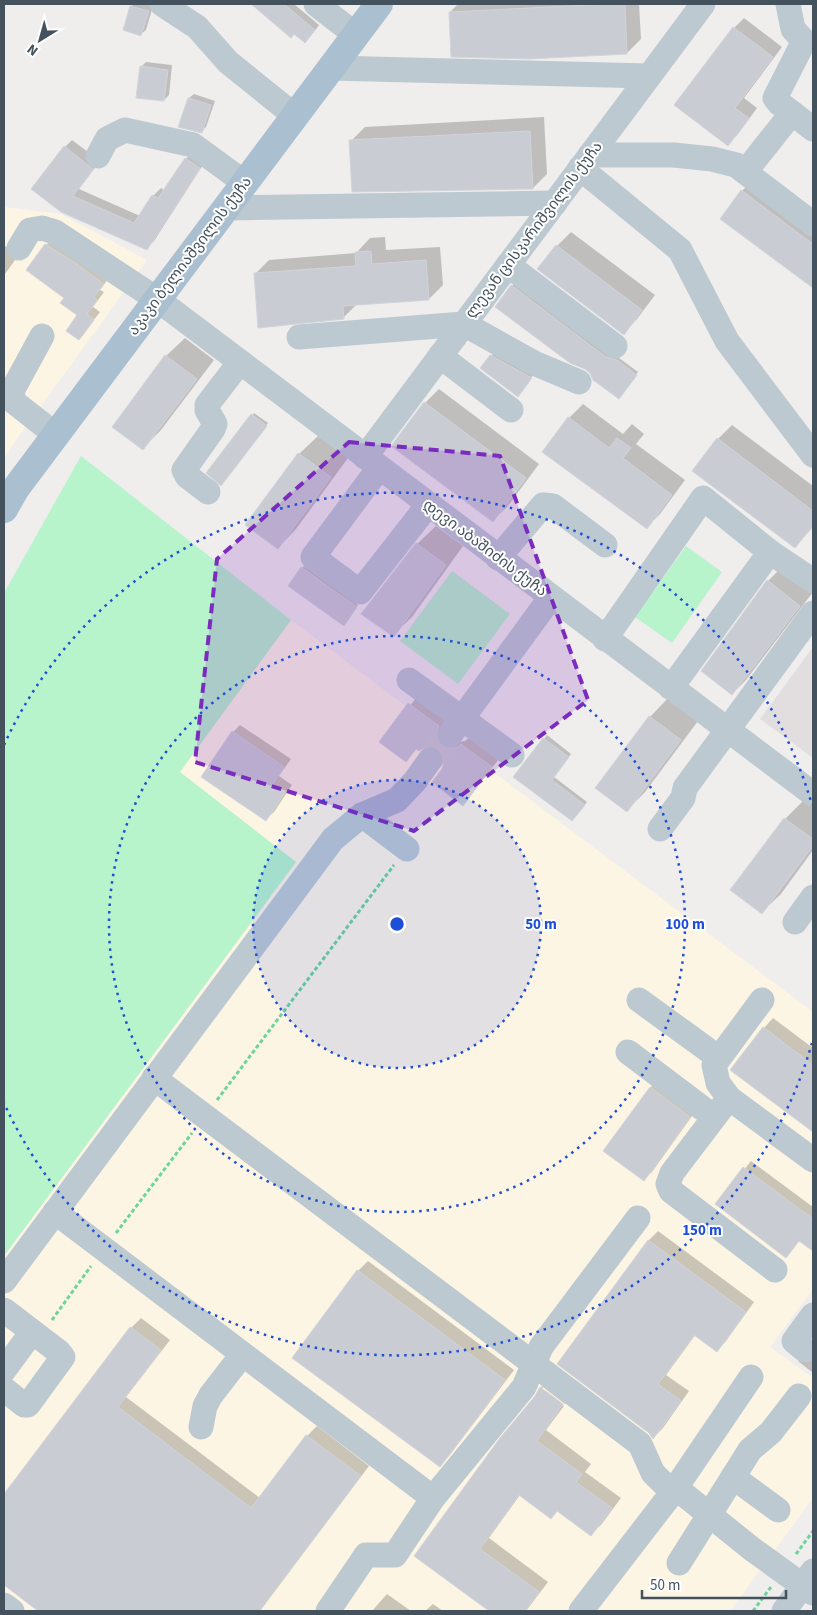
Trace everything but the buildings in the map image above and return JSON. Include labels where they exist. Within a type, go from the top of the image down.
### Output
[{"type":"main road","name":"აკაკი ბელიაშვილის ქუჩა","points":[[4,509],[16,488],[379,4]]},
{"type":"street","points":[[162,4],[197,27],[228,62],[295,116]]},
{"type":"street","name":"ლევან ცისკარიშვილის ქუჩა","points":[[428,505],[360,592],[313,557],[440,356],[703,4]]},
{"type":"street","points":[[788,4],[793,29],[809,43],[775,98],[813,129]]},
{"type":"street","points":[[327,8],[356,34]]},
{"type":"street","points":[[331,68],[649,76]]},
{"type":"street","points":[[745,172],[792,113]]},
{"type":"street","points":[[98,156],[107,139],[125,130],[193,145],[245,183]]},
{"type":"street","points":[[585,162],[674,155],[736,165],[813,224]]},
{"type":"street","points":[[585,162],[680,250],[727,341],[813,455]]},
{"type":"street","points":[[226,208],[555,203]]},
{"type":"street","name":"დევი აბაშიძის ქუჩა","points":[[19,248],[30,230],[42,228],[56,232],[158,300],[813,794]]},
{"type":"street","points":[[508,265],[615,346]]},
{"type":"street","points":[[299,337],[464,324],[534,363],[579,382]]},
{"type":"street","points":[[42,336],[12,392],[14,402],[56,435]]},
{"type":"street","points":[[440,356],[511,410]]},
{"type":"street","points":[[208,492],[187,476],[184,470],[215,424],[207,410],[208,405],[240,362]]},
{"type":"street","points":[[605,638],[702,498],[770,552],[812,578]]},
{"type":"street","points":[[498,558],[543,504],[553,506],[605,546]]},
{"type":"street","points":[[671,688],[770,552]]},
{"type":"street","points":[[456,726],[551,598]]},
{"type":"street","points":[[660,829],[683,798],[685,788],[813,613]]},
{"type":"street","points":[[409,680],[456,726],[512,755]]},
{"type":"street","points":[[4,1281],[333,838],[362,814],[397,800],[415,781],[430,760]]},
{"type":"street","points":[[362,814],[407,849]]},
{"type":"street","points":[[795,922],[813,897]]},
{"type":"street","points":[[639,1000],[719,1058]]},
{"type":"street","points":[[762,1000],[714,1065],[722,1107],[672,1173],[668,1179],[668,1184],[671,1191],[775,1270]]},
{"type":"street","points":[[628,1052],[813,1160]]},
{"type":"street","points":[[154,1078],[640,1444],[653,1474],[663,1483],[675,1489],[752,1549],[810,1583],[784,1611]]},
{"type":"street","points":[[55,1212],[433,1498]]},
{"type":"street","points":[[328,1611],[366,1555],[395,1555],[433,1498],[524,1387],[541,1347],[638,1218]]},
{"type":"street","points":[[4,1310],[62,1354],[63,1360],[28,1405],[24,1405],[4,1390]]},
{"type":"street","points":[[805,1350],[794,1341],[813,1315]]},
{"type":"street","points":[[4,1370],[36,1334]]},
{"type":"street","points":[[201,1427],[205,1406],[211,1395],[242,1355]]},
{"type":"street","points":[[581,1611],[675,1489],[751,1377]]},
{"type":"street","points":[[679,1564],[750,1450],[771,1432],[799,1396]]},
{"type":"street","points":[[733,1477],[778,1510]]},
{"type":"street","points":[[4,1605],[12,1611]]},
{"type":"path","points":[[36,1334],[103,1250],[407,849]]},
{"type":"highlighted area","points":[[349,442],[500,456],[588,700],[414,831],[195,762],[217,559]]},
{"type":"shaded area","points":[[5,207],[61,214],[147,260],[12,446],[4,460]]},
{"type":"shaded area","points":[[291,620],[813,1012],[813,1289],[770,1347],[813,1378],[813,1498],[730,1611],[4,1611],[4,1256],[296,862],[180,772]]},
{"type":"shaded area","points":[[813,647],[813,758],[760,719]]},
{"type":"green space","points":[[81,456],[291,620],[180,772],[296,862],[4,1256],[4,593]]},
{"type":"green space","points":[[686,546],[722,572],[672,643],[635,617]]},
{"type":"green space","points":[[452,571],[510,614],[458,684],[400,641]]},
{"type":"tunnel","points":[[430,760],[450,735]]}]
